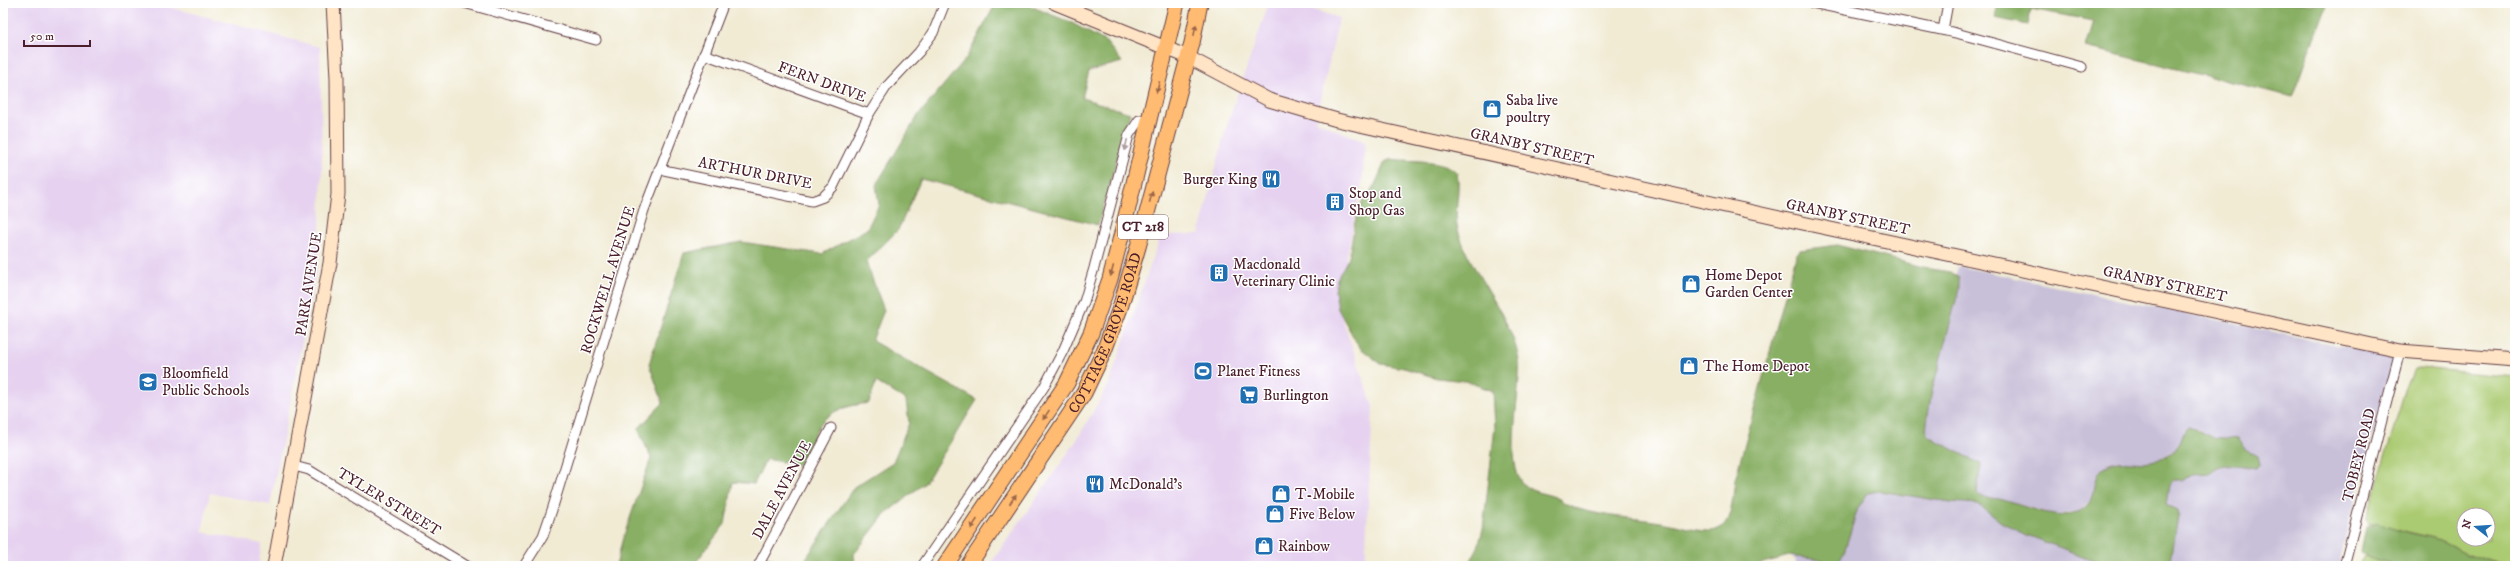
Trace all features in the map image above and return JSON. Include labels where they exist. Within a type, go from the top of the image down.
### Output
[{"type":"main road","name":"PARK AVENUE","points":[[274,566],[294,466],[330,263],[338,194],[337,78],[333,3]]},
{"type":"main road","name":"GRANBY STREET","points":[[1055,3],[1188,57],[1269,100],[1337,120],[1778,218],[2400,351],[2515,360]]},
{"type":"main road","name":"COTTAGE GROVE ROAD","points":[[945,566],[1067,383],[1091,333],[1103,300],[1122,233],[1168,49],[1177,3]]},
{"type":"main road","name":"COTTAGE GROVE ROAD","points":[[968,566],[1084,392],[1104,351],[1120,308],[1188,57],[1200,3]]},
{"type":"main road","points":[[1067,383],[1084,392]]},
{"type":"street","points":[[464,3],[596,40]]},
{"type":"street","name":"ROCKWELL AVENUE","points":[[524,566],[543,536],[644,210],[724,3]]},
{"type":"street","name":"FERN DRIVE","points":[[704,54],[870,114],[887,86],[919,52],[933,33],[946,3]]},
{"type":"street","points":[[1812,3],[1943,30],[2082,68]]},
{"type":"street","points":[[1943,30],[1948,3]]},
{"type":"street","name":"ARTHUR DRIVE","points":[[659,169],[812,201],[823,197],[833,187],[870,114]]},
{"type":"street","name":"COTTAGE GROVE ROAD","points":[[922,566],[1044,386],[1063,351],[1084,302],[1105,229],[1129,135],[1139,120],[1150,120]]},
{"type":"street","name":"COTTAGE GROVE ROAD","points":[[1105,229],[1122,233]]},
{"type":"street","name":"TOBEY ROAD","points":[[2344,566],[2400,351]]},
{"type":"street","name":"DALE AVENUE","points":[[758,566],[831,428]]},
{"type":"street","points":[[997,455],[1012,466]]},
{"type":"street","name":"TYLER STREET","points":[[294,466],[309,470],[467,566]]},
{"type":"shaded area","name":"Bloomfield Public Schools","points":[[3,3],[154,3],[320,47],[322,170],[319,256],[270,505],[210,493],[202,532],[262,544],[258,566],[3,566]]},
{"type":"shaded area","points":[[1269,3],[1292,3],[1339,18],[1316,121],[1365,142],[1362,182],[1337,304],[1373,406],[1365,566],[989,566],[1075,443],[1109,384],[1161,235],[1199,234],[1226,128]]},
{"type":"shaded area","points":[[1958,266],[2393,357],[2338,566],[2182,566],[2173,564],[2170,555],[2177,510],[2166,505],[2169,485],[2173,481],[2182,481],[2192,474],[2210,473],[2214,469],[2233,463],[2259,467],[2258,456],[2245,449],[2237,439],[2212,437],[2196,429],[2186,429],[2178,447],[2157,461],[2145,464],[2115,462],[2104,467],[2099,472],[2091,501],[2078,513],[2053,514],[1999,499],[1981,497],[1977,493],[1976,461],[1959,454],[1928,436],[1926,430],[1931,395],[1959,289],[1959,278],[1956,275]]},
{"type":"shaded area","points":[[1873,491],[1978,504],[2001,522],[2027,535],[2093,560],[2146,566],[1797,566],[1795,559],[1789,556],[1822,560],[1832,564],[1851,530],[1858,508],[1868,493]]},
{"type":"green space","points":[[996,3],[1023,3],[1072,23],[1106,42],[1122,62],[1089,71],[1082,98],[1130,113],[1098,225],[921,179],[898,230],[866,262],[884,310],[872,341],[977,400],[925,483],[885,514],[854,554],[855,566],[801,566],[854,487],[893,462],[909,423],[906,400],[876,382],[869,403],[840,409],[830,414],[823,421],[817,429],[799,465],[766,459],[754,484],[733,482],[725,524],[693,566],[616,566],[622,541],[651,458],[638,429],[663,403],[649,364],[684,253],[741,242],[822,254],[867,229],[879,205],[876,185],[917,117],[967,57]]},
{"type":"green space","points":[[1998,3],[2328,3],[2293,97],[2086,47],[2094,21],[2031,9],[2028,25],[1995,18]]},
{"type":"green space","points":[[1391,159],[1436,163],[1451,168],[1457,173],[1458,187],[1456,216],[1458,230],[1472,262],[1509,328],[1519,361],[1514,445],[1518,475],[1524,485],[1528,488],[1557,498],[1578,509],[1610,516],[1660,522],[1696,530],[1708,531],[1717,529],[1724,525],[1731,508],[1735,480],[1796,255],[1800,250],[1837,245],[1931,269],[1950,272],[1959,278],[1959,289],[1931,395],[1926,430],[1928,436],[1981,464],[1977,493],[1981,497],[1999,499],[2059,515],[2081,512],[2089,505],[2099,474],[2106,466],[2123,462],[2147,463],[2156,461],[2178,446],[2188,427],[2212,437],[2237,439],[2245,449],[2258,456],[2260,464],[2256,468],[2238,465],[2220,466],[2210,473],[2192,474],[2182,481],[2173,481],[2169,485],[2166,505],[2177,510],[2178,516],[2171,561],[2173,564],[2182,566],[2146,566],[2093,560],[2027,535],[2001,522],[1978,504],[1950,502],[1879,491],[1868,493],[1858,508],[1844,552],[1838,562],[1832,564],[1822,560],[1789,556],[1752,566],[1468,566],[1478,547],[1483,529],[1495,427],[1493,391],[1465,381],[1437,378],[1404,368],[1381,364],[1359,347],[1338,309],[1335,291],[1337,279],[1349,257],[1355,222],[1364,198],[1373,189],[1385,162]]},
{"type":"green space","points":[[2420,368],[2515,377],[2515,566],[2506,566],[2466,553],[2434,538],[2370,523],[2368,525],[2366,520],[2405,391],[2414,369]]},
{"type":"green space","points":[[2376,522],[2410,533],[2434,538],[2466,553],[2505,566],[2395,566],[2368,558],[2361,551],[2366,527]]},
{"type":"green space","points":[[764,555],[790,566],[758,566]]},
{"type":"green space","points":[[2364,556],[2395,566],[2358,566]]},
{"type":"place","name":"Saba live poultry","points":[[1492,109]]},
{"type":"place","name":"Burger King","points":[[1271,179]]},
{"type":"place","name":"Stop and Shop Gas","points":[[1335,202]]},
{"type":"place","name":"Macdonald Veterinary Clinic","points":[[1219,273]]},
{"type":"place","name":"Home Depot Garden Center","points":[[1691,284]]},
{"type":"place","name":"The Home Depot","points":[[1689,366]]},
{"type":"place","name":"Planet Fitness","points":[[1203,371]]},
{"type":"place","name":"Bloomfield Public Schools","points":[[148,382]]},
{"type":"place","name":"Burlington","points":[[1249,395]]},
{"type":"place","name":"McDonald's","points":[[1095,484]]},
{"type":"place","name":"T-Mobile","points":[[1281,494]]},
{"type":"place","name":"Five Below","points":[[1275,514]]},
{"type":"place","name":"Rainbow","points":[[1264,546]]}]
